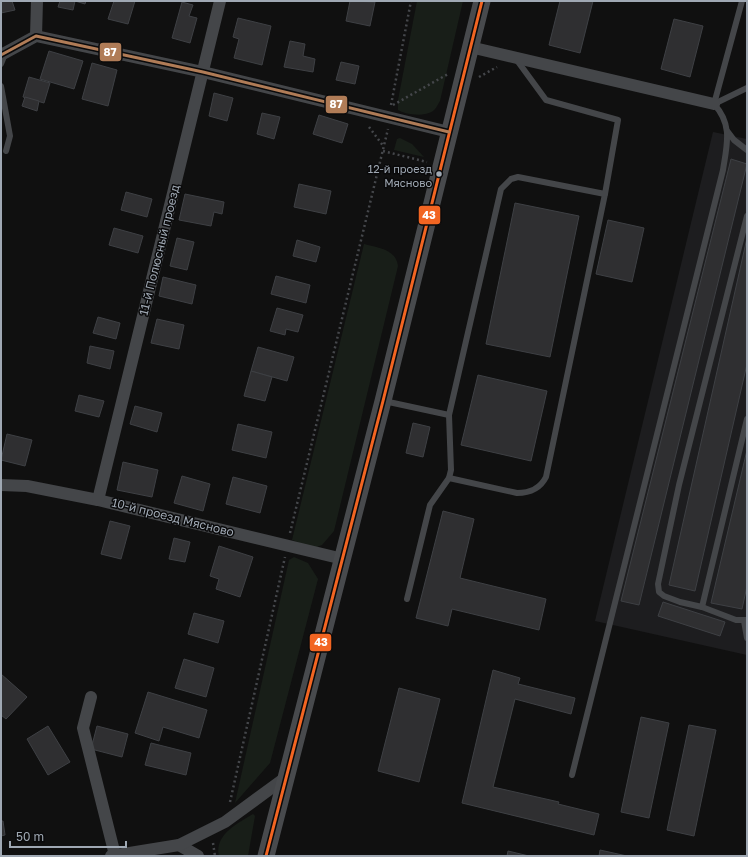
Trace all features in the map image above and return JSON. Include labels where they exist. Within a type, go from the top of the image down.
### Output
[{"type":"main road","points":[[266,856],[383,401],[482,1]]},
{"type":"street","points":[[36,36],[37,1]]},
{"type":"street","name":"11-й Полюсный проезд","points":[[98,500],[220,1]]},
{"type":"street","points":[[2,58],[36,36],[203,72],[450,132]]},
{"type":"street","points":[[470,47],[714,104]]},
{"type":"street","name":"10-й проезд Мясново","points":[[1,485],[27,486],[98,500],[343,559]]},
{"type":"street","points":[[91,697],[83,728],[113,855],[179,845],[226,822],[285,778]]},
{"type":"street","points":[[179,845],[198,856]]},
{"type":"lane","points":[[714,104],[742,1]]},
{"type":"lane","points":[[449,478],[517,493],[528,493],[543,484],[546,477],[605,194],[618,120],[546,100],[516,58]]},
{"type":"lane","points":[[1,86],[10,136],[6,151]]},
{"type":"lane","points":[[714,104],[747,88]]},
{"type":"lane","points":[[714,104],[722,112],[728,132],[734,140],[747,150]]},
{"type":"lane","points":[[572,775],[721,178],[728,132]]},
{"type":"lane","points":[[407,599],[430,504],[449,478],[449,415],[501,188],[511,179],[518,177],[605,194]]},
{"type":"lane","points":[[747,216],[679,485],[658,584],[659,592],[664,596],[702,607],[736,620],[746,621],[747,638]]},
{"type":"lane","points":[[383,401],[449,415]]},
{"type":"lane","points":[[702,607],[747,419]]},
{"type":"path","points":[[226,822],[287,545],[391,118],[391,106],[411,1]]},
{"type":"path","points":[[357,110],[384,148]]},
{"type":"shaded area","points":[[417,1],[463,1],[440,101],[433,111],[420,115],[398,110],[398,100]]},
{"type":"shaded area","points":[[713,132],[747,139],[747,655],[595,621]]},
{"type":"shaded area","points":[[400,138],[412,144],[424,157],[394,150],[397,139]]},
{"type":"shaded area","points":[[364,244],[386,250],[397,260],[398,266],[334,531],[322,545],[314,548],[292,540]]},
{"type":"shaded area","points":[[294,557],[308,563],[318,579],[270,763],[235,803],[289,560]]},
{"type":"shaded area","points":[[253,814],[255,816],[248,856],[219,856],[218,849],[220,842],[228,830]]},
{"type":"building","points":[[1,1],[12,1],[15,10],[1,13]]},
{"type":"building","points":[[60,1],[75,1],[73,10],[58,7]]},
{"type":"building","points":[[75,1],[86,1],[85,4]]},
{"type":"building","points":[[114,1],[135,1],[128,24],[108,19]]},
{"type":"building","points":[[350,1],[375,2],[370,26],[346,21]]},
{"type":"building","points":[[560,1],[593,1],[580,53],[549,45]]},
{"type":"building","points":[[182,2],[193,5],[189,16],[197,18],[190,43],[172,38]]},
{"type":"building","points":[[238,18],[271,26],[262,65],[234,58],[239,39],[233,37]]},
{"type":"building","points":[[674,19],[703,26],[690,77],[661,69]]},
{"type":"building","points":[[290,41],[305,44],[303,56],[315,59],[313,72],[284,67]]},
{"type":"building","points":[[49,51],[83,61],[74,89],[40,79]]},
{"type":"building","points":[[341,62],[359,66],[355,84],[336,80]]},
{"type":"building","points":[[92,63],[117,70],[108,106],[82,99]]},
{"type":"building","points":[[29,77],[50,83],[44,103],[23,97]]},
{"type":"building","points":[[214,93],[233,98],[227,121],[209,116]]},
{"type":"building","points":[[25,97],[39,101],[37,111],[22,106]]},
{"type":"building","points":[[262,113],[280,117],[274,139],[257,134]]},
{"type":"building","points":[[319,115],[348,124],[342,143],[313,134]]},
{"type":"building","points":[[731,159],[747,164],[639,605],[621,601]]},
{"type":"building","points":[[299,184],[331,191],[326,214],[294,207]]},
{"type":"building","points":[[126,192],[152,199],[147,217],[121,210]]},
{"type":"building","points":[[185,194],[224,202],[222,214],[214,212],[211,226],[179,220]]},
{"type":"building","points":[[515,203],[579,216],[550,357],[486,344]]},
{"type":"building","points":[[608,220],[644,228],[632,282],[596,274]]},
{"type":"building","points":[[114,228],[143,236],[138,253],[109,245]]},
{"type":"building","points":[[177,238],[194,242],[187,270],[170,266]]},
{"type":"building","points":[[747,238],[747,364],[695,591],[669,585]]},
{"type":"building","points":[[297,240],[320,247],[316,262],[293,256]]},
{"type":"building","points":[[276,276],[310,285],[306,303],[271,294]]},
{"type":"building","points":[[163,277],[196,285],[192,304],[159,296]]},
{"type":"building","points":[[277,308],[303,315],[298,332],[286,329],[285,335],[270,331]]},
{"type":"building","points":[[98,317],[120,323],[116,339],[93,333]]},
{"type":"building","points":[[157,319],[184,325],[179,349],[151,343]]},
{"type":"building","points":[[90,346],[114,351],[110,369],[87,363]]},
{"type":"building","points":[[258,347],[294,357],[287,381],[251,371]]},
{"type":"building","points":[[251,371],[272,377],[265,401],[244,396]]},
{"type":"building","points":[[478,375],[547,391],[531,461],[461,445]]},
{"type":"building","points":[[79,395],[104,401],[99,417],[75,411]]},
{"type":"building","points":[[135,406],[162,413],[157,432],[130,424]]},
{"type":"building","points":[[413,423],[430,427],[423,457],[406,453]]},
{"type":"building","points":[[238,424],[272,432],[266,458],[232,450]]},
{"type":"building","points":[[7,434],[32,440],[25,466],[1,460]]},
{"type":"building","points":[[747,450],[747,586],[742,609],[711,603]]},
{"type":"building","points":[[123,462],[158,470],[152,497],[117,490]]},
{"type":"building","points":[[182,476],[210,484],[203,511],[174,503]]},
{"type":"building","points":[[233,477],[267,486],[260,513],[226,504]]},
{"type":"building","points":[[443,511],[474,519],[460,578],[546,599],[539,630],[452,609],[448,626],[416,618]]},
{"type":"building","points":[[110,521],[130,526],[121,559],[101,554]]},
{"type":"building","points":[[174,538],[190,542],[185,562],[169,559]]},
{"type":"building","points":[[219,546],[253,557],[240,597],[216,589],[219,579],[210,576]]},
{"type":"building","points":[[663,602],[725,622],[720,636],[658,616]]},
{"type":"building","points":[[194,613],[224,621],[218,643],[188,634]]},
{"type":"building","points":[[184,659],[214,668],[206,697],[175,688]]},
{"type":"building","points":[[493,670],[520,678],[518,684],[575,698],[571,714],[515,699],[493,787],[559,802],[558,804],[599,814],[594,835],[462,803]]},
{"type":"building","points":[[1,674],[27,697],[6,719],[1,715]]},
{"type":"building","points":[[399,688],[440,699],[419,782],[378,771]]},
{"type":"building","points":[[148,692],[207,710],[199,738],[163,727],[159,741],[135,733]]},
{"type":"building","points":[[641,717],[669,723],[649,818],[621,812]]},
{"type":"building","points":[[689,725],[716,730],[694,836],[667,830]]},
{"type":"building","points":[[48,726],[70,762],[48,775],[27,739]]},
{"type":"building","points":[[97,726],[128,734],[122,757],[91,749]]},
{"type":"building","points":[[151,743],[191,753],[186,775],[145,765]]},
{"type":"building","points":[[1,821],[3,821],[5,835],[1,836]]},
{"type":"building","points":[[600,850],[627,856],[599,856]]},
{"type":"building","points":[[508,851],[529,856],[507,856]]},
{"type":"transit line","name":"43","points":[[266,856],[383,401],[482,1]]},
{"type":"transit line","name":"87","points":[[1,55],[36,36],[203,72],[449,132]]},
{"type":"place","name":"12-й проезд Мясново","points":[[439,174]]}]
